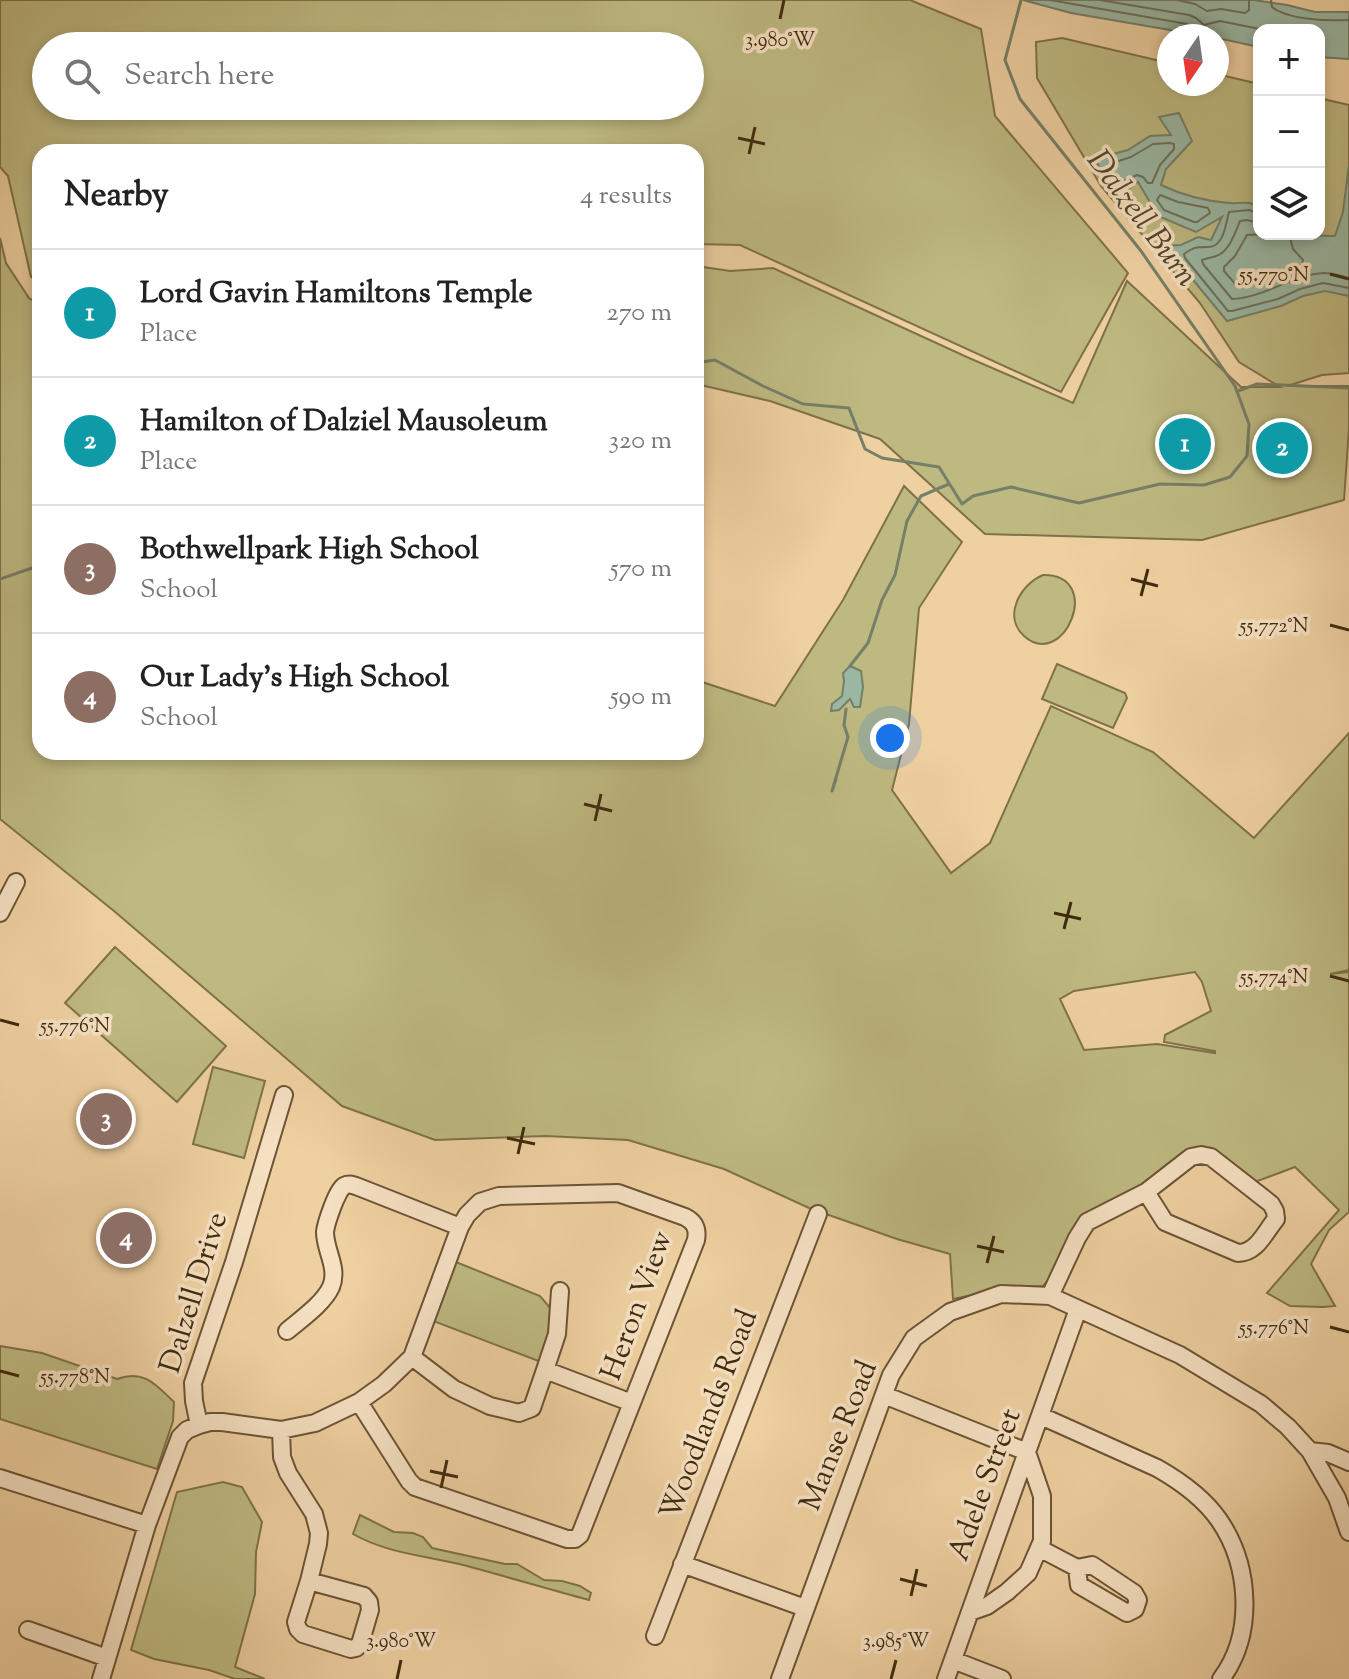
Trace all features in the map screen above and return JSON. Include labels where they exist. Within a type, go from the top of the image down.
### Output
[{"type":"street","points":[[0,913],[16,882]]},
{"type":"street","name":"Dalzell Drive","points":[[199,1425],[193,1383],[234,1262],[284,1095]]},
{"type":"street","points":[[1050,1296],[1087,1222],[1146,1192],[1191,1157],[1211,1157],[1271,1204],[1276,1219],[1253,1249],[1238,1253],[1165,1222],[1146,1192]]},
{"type":"street","points":[[287,1331],[330,1290],[334,1273],[326,1240],[326,1224],[339,1190],[344,1186],[356,1186],[460,1227]]},
{"type":"street","name":"Heron View","points":[[199,1425],[222,1422],[281,1430],[315,1423],[359,1402],[384,1384],[412,1357],[460,1227],[473,1207],[487,1198],[618,1193],[692,1221],[697,1233],[696,1240],[580,1535],[575,1539],[567,1539],[415,1487],[359,1402]]},
{"type":"street","name":"Woodlands Road","points":[[655,1636],[818,1214]]},
{"type":"street","points":[[412,1357],[454,1389],[490,1406],[519,1413],[532,1408],[557,1334],[560,1291]]},
{"type":"street","name":"Manse Road","points":[[780,1679],[891,1375],[914,1338],[950,1312],[1001,1294],[1050,1296],[1180,1355],[1261,1404],[1310,1451],[1337,1498],[1349,1532]]},
{"type":"street","name":"Adele Street","points":[[946,1679],[1078,1309]]},
{"type":"street","points":[[545,1370],[632,1403]]},
{"type":"street","points":[[884,1395],[1027,1452],[1042,1496],[1042,1541],[1028,1573],[987,1606],[970,1612]]},
{"type":"street","points":[[1041,1416],[1175,1478],[1203,1501],[1219,1521],[1235,1550],[1245,1610],[1239,1643],[1221,1679]]},
{"type":"street","points":[[101,1679],[147,1525],[180,1437],[199,1425]]},
{"type":"street","points":[[281,1430],[282,1457],[288,1473],[314,1514],[319,1533],[296,1622],[298,1629],[303,1634],[356,1648],[370,1610],[369,1602],[364,1596],[309,1581]]},
{"type":"street","points":[[1310,1451],[1328,1453],[1349,1462]]},
{"type":"street","points":[[0,1478],[147,1525]]},
{"type":"street","points":[[1039,1548],[1077,1568]]},
{"type":"street","points":[[682,1564],[805,1608]]},
{"type":"street","points":[[28,1630],[107,1658]]},
{"type":"street","points":[[953,1660],[1002,1679]]},
{"type":"shaded area","points":[[0,0],[910,0],[981,29],[995,116],[1128,273],[1061,392],[740,245],[704,244],[704,144],[32,144],[32,277],[8,176],[0,167]]},
{"type":"shaded area","points":[[1062,38],[1157,60],[1157,96],[1229,96],[1229,77],[1253,83],[1253,240],[1325,240],[1325,99],[1349,105],[1349,373],[1322,375],[1287,386],[1349,386],[1344,500],[1202,540],[985,534],[880,439],[770,401],[704,386],[704,267],[730,271],[773,268],[1073,403],[1127,281],[1241,387],[1280,387],[1239,362],[1200,303],[1101,186],[1037,78],[1036,42]]},
{"type":"shaded area","points":[[0,238],[6,263],[32,300],[32,760],[704,760],[704,683],[775,706],[843,600],[904,486],[962,542],[919,608],[909,724],[892,790],[951,873],[990,843],[1051,706],[1153,752],[1254,838],[1349,733],[1349,970],[1330,974],[1349,972],[1349,1212],[1329,1230],[1311,1264],[1335,1306],[1290,1306],[1267,1293],[1339,1210],[1295,1167],[1255,1182],[1198,1149],[1118,1209],[1090,1216],[1061,1266],[1043,1286],[1004,1288],[953,1299],[950,1254],[809,1208],[724,1169],[628,1140],[546,1136],[435,1140],[342,1106],[114,911],[0,819]],"holes":[[[1195,972],[1202,982],[1211,1011],[1165,1035],[1164,1042],[1215,1053],[1157,1044],[1084,1050],[1060,999],[1074,991]]]},
{"type":"shaded area","points":[[1043,575],[1062,579],[1072,589],[1075,603],[1072,619],[1064,632],[1053,642],[1039,644],[1024,636],[1018,628],[1015,610],[1022,593]]},
{"type":"shaded area","points":[[1057,664],[1125,693],[1127,698],[1113,728],[1042,699]]},
{"type":"shaded area","points":[[115,947],[226,1046],[177,1102],[65,1003]]},
{"type":"shaded area","points":[[213,1067],[265,1081],[244,1158],[193,1144]]},
{"type":"shaded area","points":[[451,1260],[540,1296],[552,1310],[541,1362],[428,1319]]},
{"type":"shaded area","points":[[0,1346],[42,1353],[117,1379],[135,1376],[149,1380],[174,1402],[173,1421],[157,1469],[0,1419]]},
{"type":"shaded area","points":[[223,1482],[242,1487],[262,1522],[256,1552],[255,1594],[235,1667],[265,1679],[235,1679],[209,1670],[154,1659],[131,1650],[177,1492]]},
{"type":"shaded area","points":[[360,1515],[394,1532],[423,1537],[432,1548],[517,1564],[544,1580],[580,1586],[591,1593],[589,1600],[366,1541],[353,1534]]},
{"type":"water","points":[[1023,0],[1254,0],[1315,12],[1349,12],[1349,59],[1325,57],[1325,24],[1253,24],[1253,46],[1229,41],[1229,24],[1157,24],[1157,28],[1071,13]]},
{"type":"water","points":[[1179,113],[1192,141],[1166,169],[1161,185],[1202,199],[1253,204],[1253,240],[1325,240],[1325,236],[1335,236],[1343,212],[1349,164],[1349,296],[1325,291],[1227,321],[1165,246],[1181,245],[1198,237],[1211,240],[1222,217],[1196,232],[1158,216],[1138,182],[1120,195],[1094,159],[1128,150],[1150,136],[1171,135],[1159,117]]},
{"type":"water","points":[[850,666],[861,671],[863,687],[860,707],[854,707],[850,699],[839,710],[831,711],[832,704],[842,696],[843,673]]},
{"type":"waterway","name":"Dalzell Burn","points":[[704,362],[715,360],[803,404],[849,408],[865,449],[882,458],[939,467],[962,504],[973,496],[1011,487],[1079,503],[1160,484],[1204,485],[1230,477],[1247,456],[1249,424],[1235,386],[1141,251],[1020,99],[1005,60],[1021,0]]},
{"type":"waterway","points":[[1238,391],[1257,384],[1349,388]]},
{"type":"waterway","points":[[850,666],[868,643],[882,600],[895,575],[907,521],[921,496],[949,484]]},
{"type":"waterway","name":"Dalzell Burn","points":[[0,579],[32,568]]},
{"type":"waterway","points":[[836,779],[832,791],[848,737],[844,725],[846,709]]},
{"type":"place","name":"Lord Gavin Hamiltons Temple","points":[[1185,444]]},
{"type":"place","name":"Hamilton of Dalziel Mausoleum","points":[[1282,448]]},
{"type":"place","name":"Bothwellpark High School","points":[[106,1119]]},
{"type":"place","name":"Our Lady's High School","points":[[126,1238]]}]
